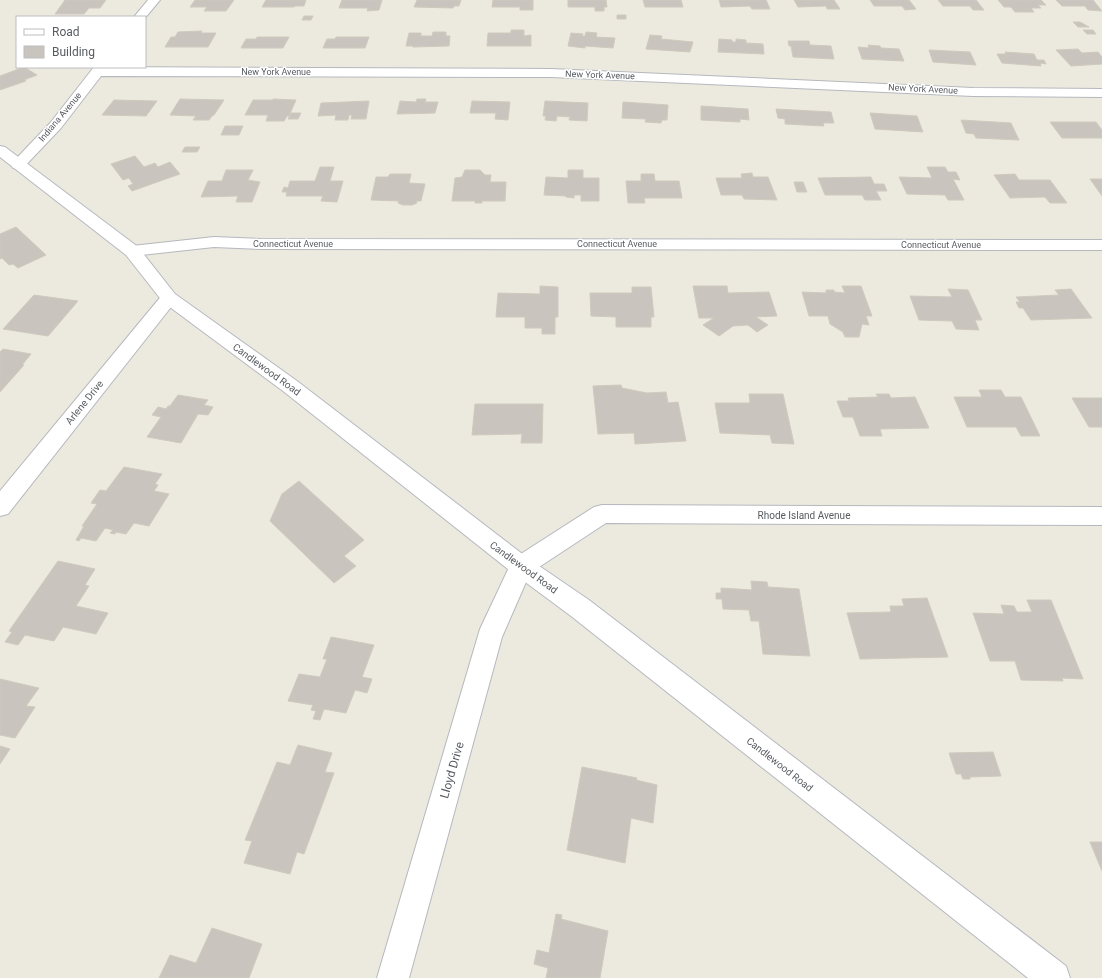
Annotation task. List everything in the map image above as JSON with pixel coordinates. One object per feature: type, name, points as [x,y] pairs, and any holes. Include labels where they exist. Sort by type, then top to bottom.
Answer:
[{"type":"street","points":[[141,16],[154,0]]},
{"type":"street","name":"New York Avenue","points":[[99,69],[551,73],[974,92],[1102,93]]},
{"type":"street","name":"Indiana Avenue","points":[[18,165],[56,125],[99,69]]},
{"type":"street","name":"Candlewood Road","points":[[0,150],[132,251],[169,298],[290,386],[521,566],[580,608],[1054,978]]},
{"type":"street","name":"Connecticut Avenue","points":[[132,251],[214,242],[292,244],[1102,245]]},
{"type":"street","name":"Arlene Drive","points":[[0,507],[169,298]]},
{"type":"street","name":"Rhode Island Avenue","points":[[521,566],[602,514],[1102,516]]},
{"type":"street","name":"Lloyd Drive","points":[[393,978],[489,637],[521,566]]},
{"type":"building","points":[[65,0],[106,0],[100,8],[89,8],[84,14],[55,14]]},
{"type":"building","points":[[195,0],[234,0],[226,11],[204,11],[207,7],[190,7]]},
{"type":"building","points":[[266,0],[306,0],[304,6],[262,7]]},
{"type":"building","points":[[342,0],[382,0],[379,10],[367,11],[368,8],[339,8]]},
{"type":"building","points":[[417,0],[461,0],[459,6],[454,6],[453,8],[414,7]]},
{"type":"building","points":[[493,0],[533,0],[533,10],[520,10],[520,7],[492,7]]},
{"type":"building","points":[[568,0],[606,0],[607,7],[604,7],[604,11],[595,11],[595,7],[568,7]]},
{"type":"building","points":[[643,0],[681,0],[683,7],[645,7]]},
{"type":"building","points":[[719,0],[766,0],[770,9],[752,9],[750,6],[721,7]]},
{"type":"building","points":[[794,0],[834,0],[840,9],[827,9],[826,6],[798,7]]},
{"type":"building","points":[[870,0],[909,0],[916,9],[905,10],[902,6],[874,6]]},
{"type":"building","points":[[938,0],[976,0],[984,10],[973,10],[970,6],[943,6]]},
{"type":"building","points":[[998,0],[1041,0],[1046,5],[1038,5],[1041,8],[1031,8],[1034,12],[1015,12],[1011,7],[1004,7]]},
{"type":"building","points":[[1056,0],[1093,0],[1102,11],[1088,10],[1085,6],[1062,6]]},
{"type":"building","points":[[617,15],[626,15],[626,19],[617,19]]},
{"type":"building","points":[[304,16],[313,16],[311,20],[302,20]]},
{"type":"building","points":[[1073,22],[1080,22],[1089,27],[1078,27]]},
{"type":"building","points":[[511,30],[524,30],[524,36],[531,35],[531,46],[487,46],[488,33],[511,33]]},
{"type":"building","points":[[1083,30],[1093,30],[1096,34],[1087,34]]},
{"type":"building","points":[[202,31],[201,33],[216,33],[208,47],[165,47],[171,37],[175,37],[178,32]]},
{"type":"building","points":[[433,32],[446,32],[446,36],[450,36],[449,46],[406,46],[409,33],[421,33],[421,36],[432,36]]},
{"type":"building","points":[[586,32],[597,33],[596,37],[615,38],[613,48],[585,46],[585,48],[568,46],[571,33],[583,34],[582,36],[585,36]]},
{"type":"building","points":[[650,35],[662,36],[661,39],[693,42],[690,52],[646,49]]},
{"type":"building","points":[[257,37],[289,37],[283,48],[241,48],[246,39],[256,39]]},
{"type":"building","points":[[336,37],[369,37],[365,48],[323,48],[327,39],[335,39]]},
{"type":"building","points":[[719,39],[732,40],[732,42],[736,42],[736,39],[746,40],[746,43],[763,44],[764,54],[718,52]]},
{"type":"building","points":[[788,41],[809,41],[810,45],[831,46],[834,59],[793,57],[791,46],[789,46]]},
{"type":"building","points":[[868,45],[880,46],[881,48],[899,49],[904,61],[862,59],[858,47],[869,48]]},
{"type":"building","points":[[1078,49],[1082,53],[1098,52],[1102,57],[1102,64],[1071,66],[1056,50]]},
{"type":"building","points":[[929,50],[970,52],[976,65],[933,62]]},
{"type":"building","points":[[1005,52],[1034,54],[1037,60],[1044,60],[1046,64],[1040,63],[1041,66],[1002,63],[997,54],[1006,54]]},
{"type":"building","points":[[21,68],[26,68],[37,75],[24,80],[26,81],[0,90],[0,76]]},
{"type":"building","points":[[180,99],[224,100],[209,120],[193,120],[196,116],[170,115]]},
{"type":"building","points":[[417,99],[426,99],[425,102],[438,102],[435,113],[397,114],[400,101],[416,102]]},
{"type":"building","points":[[114,100],[157,101],[146,116],[102,115]]},
{"type":"building","points":[[253,100],[296,100],[289,116],[287,116],[284,121],[266,121],[268,115],[245,115]]},
{"type":"building","points":[[369,101],[366,119],[351,119],[352,115],[349,115],[348,120],[335,120],[336,115],[318,116],[321,103]]},
{"type":"building","points":[[472,101],[510,102],[508,120],[495,119],[496,113],[470,113]]},
{"type":"building","points":[[545,101],[588,103],[587,121],[569,120],[570,117],[557,116],[556,121],[545,120],[546,116],[543,116]]},
{"type":"building","points":[[623,102],[668,105],[667,120],[662,120],[661,123],[645,122],[646,119],[622,118]]},
{"type":"building","points":[[701,106],[748,109],[749,120],[740,119],[740,122],[701,120]]},
{"type":"building","points":[[776,109],[831,112],[834,123],[823,123],[824,126],[785,124],[785,119],[778,118]]},
{"type":"building","points":[[291,113],[301,113],[298,119],[288,119]]},
{"type":"building","points":[[870,113],[917,116],[923,132],[875,129]]},
{"type":"building","points":[[961,120],[1011,123],[1019,140],[976,138],[974,134],[966,133]]},
{"type":"building","points":[[1050,122],[1096,122],[1102,130],[1102,138],[1062,138]]},
{"type":"building","points":[[225,126],[243,126],[239,135],[221,135]]},
{"type":"building","points":[[185,147],[200,147],[197,152],[182,152]]},
{"type":"building","points":[[135,156],[144,167],[155,163],[158,167],[170,162],[180,174],[132,191],[128,186],[133,184],[129,178],[123,180],[111,164]]},
{"type":"building","points":[[320,167],[334,167],[330,181],[343,181],[337,202],[321,201],[323,196],[286,196],[287,192],[282,192],[284,187],[288,188],[290,181],[315,181]]},
{"type":"building","points":[[927,167],[945,167],[948,172],[956,172],[960,180],[953,179],[964,200],[948,200],[945,195],[907,194],[899,177],[932,178]]},
{"type":"building","points":[[226,170],[253,170],[248,180],[260,182],[252,202],[236,202],[238,196],[201,197],[208,181],[222,181]]},
{"type":"building","points":[[465,170],[480,170],[485,175],[491,175],[490,182],[506,182],[505,201],[482,201],[482,203],[475,203],[475,201],[452,201],[455,178],[462,177]]},
{"type":"building","points":[[568,170],[583,170],[583,178],[599,178],[599,201],[581,201],[581,195],[574,195],[574,198],[544,195],[546,177],[568,178]]},
{"type":"building","points":[[752,173],[753,177],[768,177],[777,200],[744,199],[742,195],[721,195],[716,178],[742,178],[741,174]]},
{"type":"building","points":[[390,174],[411,174],[409,183],[425,184],[421,201],[416,201],[417,203],[412,205],[403,205],[398,203],[399,201],[371,200],[376,177],[388,177]]},
{"type":"building","points":[[641,174],[654,174],[655,181],[679,181],[682,198],[644,198],[645,203],[628,203],[626,181],[641,181]]},
{"type":"building","points":[[1015,174],[1019,180],[1050,180],[1067,203],[1050,203],[1045,197],[1010,198],[994,175]]},
{"type":"building","points":[[871,177],[874,184],[884,184],[887,191],[876,191],[881,200],[865,200],[862,195],[825,195],[818,178]]},
{"type":"building","points":[[1090,179],[1102,179],[1102,196]]},
{"type":"building","points":[[794,182],[803,182],[807,192],[797,192]]},
{"type":"building","points":[[16,227],[46,255],[18,268],[13,264],[9,265],[2,258],[0,259],[0,234]]},
{"type":"building","points":[[540,286],[558,287],[558,317],[555,317],[555,334],[542,334],[542,328],[525,328],[525,317],[496,317],[498,293],[540,294]]},
{"type":"building","points":[[693,286],[727,286],[728,293],[769,292],[777,316],[756,317],[768,325],[757,332],[748,325],[733,326],[719,336],[703,325],[714,318],[699,318]]},
{"type":"building","points":[[842,286],[861,286],[872,316],[866,316],[869,325],[862,324],[859,337],[845,337],[843,332],[830,324],[828,316],[809,316],[802,292],[826,293],[826,290],[834,290],[834,292],[845,293]]},
{"type":"building","points":[[632,287],[651,287],[654,317],[651,317],[651,327],[616,327],[616,317],[591,316],[590,293],[632,293]]},
{"type":"building","points":[[948,289],[968,290],[982,320],[975,320],[979,330],[956,329],[952,321],[919,320],[910,296],[952,297]]},
{"type":"building","points":[[1071,289],[1092,318],[1031,320],[1023,308],[1019,308],[1016,302],[1020,302],[1016,297],[1059,295],[1055,290]]},
{"type":"building","points":[[34,295],[78,301],[48,336],[3,329]]},
{"type":"building","points":[[3,349],[31,354],[22,365],[24,365],[0,392],[0,352]]},
{"type":"building","points":[[621,385],[622,388],[647,393],[666,392],[668,403],[678,402],[686,441],[635,444],[634,433],[598,434],[593,386]]},
{"type":"building","points":[[979,390],[1001,390],[1005,397],[1021,397],[1040,436],[1021,436],[1016,427],[967,427],[954,397],[982,397]]},
{"type":"building","points":[[749,394],[783,394],[794,444],[772,443],[770,435],[720,433],[715,403],[750,403]]},
{"type":"building","points":[[876,394],[889,394],[891,398],[915,397],[929,428],[880,429],[882,436],[860,436],[853,417],[843,417],[837,401],[849,401],[848,398],[878,397]]},
{"type":"building","points":[[178,395],[208,400],[204,405],[213,407],[208,415],[198,414],[181,443],[147,437],[161,417],[152,415],[158,407],[166,409],[170,406]]},
{"type":"building","points":[[1072,398],[1102,398],[1102,427],[1089,427]]},
{"type":"building","points":[[475,404],[543,404],[542,443],[521,443],[522,434],[472,435]]},
{"type":"building","points":[[124,467],[162,474],[155,484],[158,485],[154,491],[169,494],[149,526],[134,523],[126,534],[116,532],[115,534],[110,533],[113,530],[105,528],[96,541],[81,538],[79,541],[76,540],[84,526],[82,526],[97,504],[91,503],[100,490],[106,491]]},
{"type":"building","points":[[299,481],[364,540],[344,556],[356,566],[334,583],[270,521],[282,494]]},
{"type":"building","points":[[58,561],[95,569],[85,585],[89,586],[76,606],[108,613],[96,634],[63,627],[54,641],[25,635],[18,645],[5,642],[12,632],[9,631]]},
{"type":"building","points":[[751,581],[767,582],[768,587],[799,589],[810,656],[763,654],[759,621],[751,621],[749,610],[723,609],[722,599],[716,599],[716,593],[721,593],[721,588],[752,590]]},
{"type":"building","points":[[927,598],[948,657],[860,659],[847,613],[891,612],[890,606],[904,606],[902,599]]},
{"type":"building","points":[[1027,600],[1051,600],[1083,679],[1062,678],[1063,681],[1021,680],[1015,661],[990,661],[973,613],[1004,614],[1001,605],[1014,606],[1017,612],[1032,612]]},
{"type":"building","points":[[331,637],[374,645],[362,677],[372,679],[367,693],[355,690],[346,713],[324,709],[320,720],[313,719],[316,711],[311,710],[313,705],[288,701],[299,674],[320,677],[327,659],[323,659]]},
{"type":"building","points":[[0,679],[39,688],[26,706],[35,707],[15,738],[0,735]]},
{"type":"building","points":[[298,745],[332,753],[325,772],[334,773],[304,854],[297,852],[290,874],[244,863],[252,841],[245,840],[277,762],[290,765]]},
{"type":"building","points":[[0,746],[10,749],[0,764]]},
{"type":"building","points":[[993,752],[1001,776],[970,777],[970,779],[963,779],[961,774],[956,774],[949,753]]},
{"type":"building","points":[[582,767],[637,778],[636,780],[657,785],[653,823],[631,818],[625,863],[567,850]]},
{"type":"building","points":[[1090,842],[1102,842],[1102,871]]},
{"type":"building","points":[[556,914],[562,915],[561,919],[608,931],[600,978],[546,978],[548,968],[534,964],[537,950],[549,953]]},
{"type":"building","points":[[212,928],[262,944],[249,978],[159,978],[170,955],[196,963]]}]
